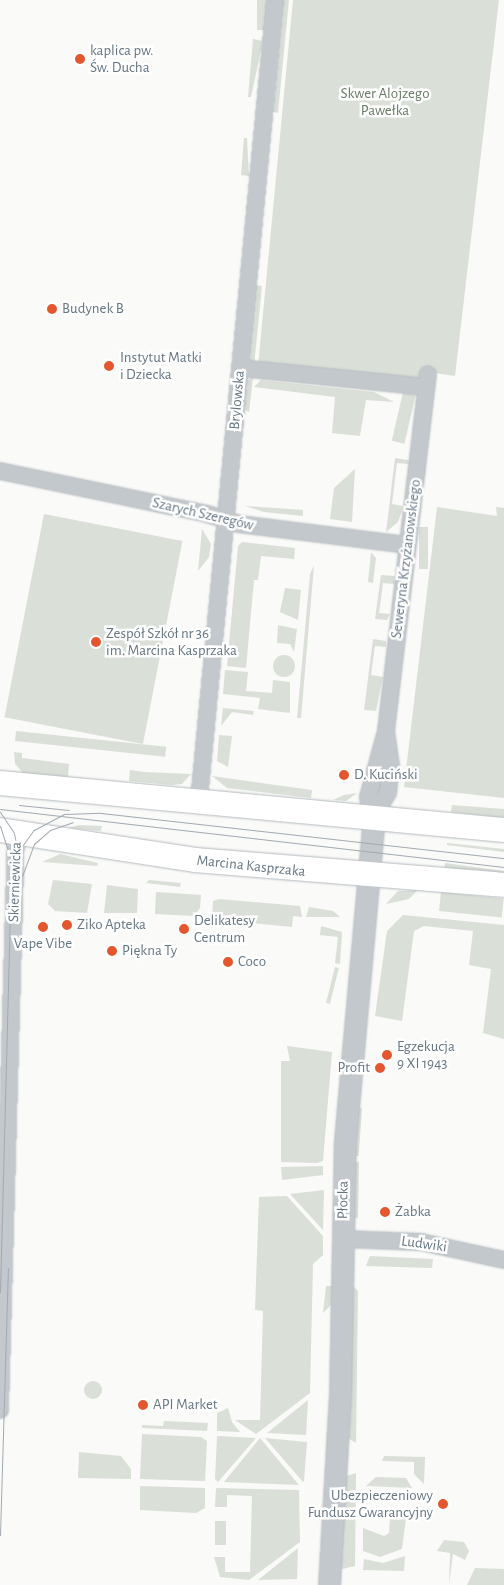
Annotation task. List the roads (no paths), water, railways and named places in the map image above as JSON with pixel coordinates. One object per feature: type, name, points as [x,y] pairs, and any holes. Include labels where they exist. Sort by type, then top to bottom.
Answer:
[{"type":"main road","points":[[0,783],[374,816],[504,830]]},
{"type":"main road","name":"Marcina Kasprzaka","points":[[8,832],[158,856],[504,885]]},
{"type":"street","name":"Brylowska","points":[[199,800],[275,0]]},
{"type":"street","name":"Seweryna Krzyżanowskiego","points":[[240,368],[427,381],[386,731],[368,797],[374,816]]},
{"type":"street","name":"Szarych Szeregów","points":[[0,471],[226,521],[407,545]]},
{"type":"street","name":"Płocka","points":[[329,1585],[340,1397],[346,1124],[371,875],[374,816]]},
{"type":"street","name":"Skierniewicka","points":[[0,1410],[8,832]]},
{"type":"street","name":"Ludwiki","points":[[343,1239],[421,1242],[504,1260]]},
{"type":"tram line","points":[[19,805],[69,810]]},
{"type":"tram line","points":[[0,809],[504,867]]},
{"type":"tram line","points":[[0,812],[14,833],[18,853]]},
{"type":"tram line","points":[[0,1292],[11,884],[17,853],[34,830],[64,814],[101,813],[504,858]]},
{"type":"tram line","points":[[18,887],[34,844],[50,830],[73,822]]},
{"type":"tram line","points":[[0,826],[12,863]]},
{"type":"tram line","points":[[0,1535],[8,1268]]},
{"type":"place","name":"kaplica pw. Św. Ducha","points":[[80,59]]},
{"type":"place","name":"Budynek B","points":[[52,309]]},
{"type":"place","name":"Instytut Matki i Dziecka","points":[[109,366]]},
{"type":"place","name":"Zespół Szkół nr 36 im. Marcina Kasprzaka","points":[[96,642]]},
{"type":"place","name":"D. Kuciński","points":[[344,775]]},
{"type":"place","name":"Ziko Apteka","points":[[67,925]]},
{"type":"place","name":"Vape Vibe","points":[[43,927]]},
{"type":"place","name":"Delikatesy Centrum","points":[[184,929]]},
{"type":"place","name":"Piękna Ty","points":[[112,951]]},
{"type":"place","name":"Coco","points":[[228,962]]},
{"type":"place","name":"Egzekucja 9 XI 1943","points":[[387,1055]]},
{"type":"place","name":"Profit","points":[[380,1068]]},
{"type":"place","name":"Żabka","points":[[385,1212]]},
{"type":"place","name":"API Market","points":[[143,1405]]},
{"type":"place","name":"Ubezpieczeniowy Fundusz Gwarancyjny","points":[[443,1504]]},
{"type":"park label","name":"Skwer Alojzego Pawełka","points":[[385,102]]}]
